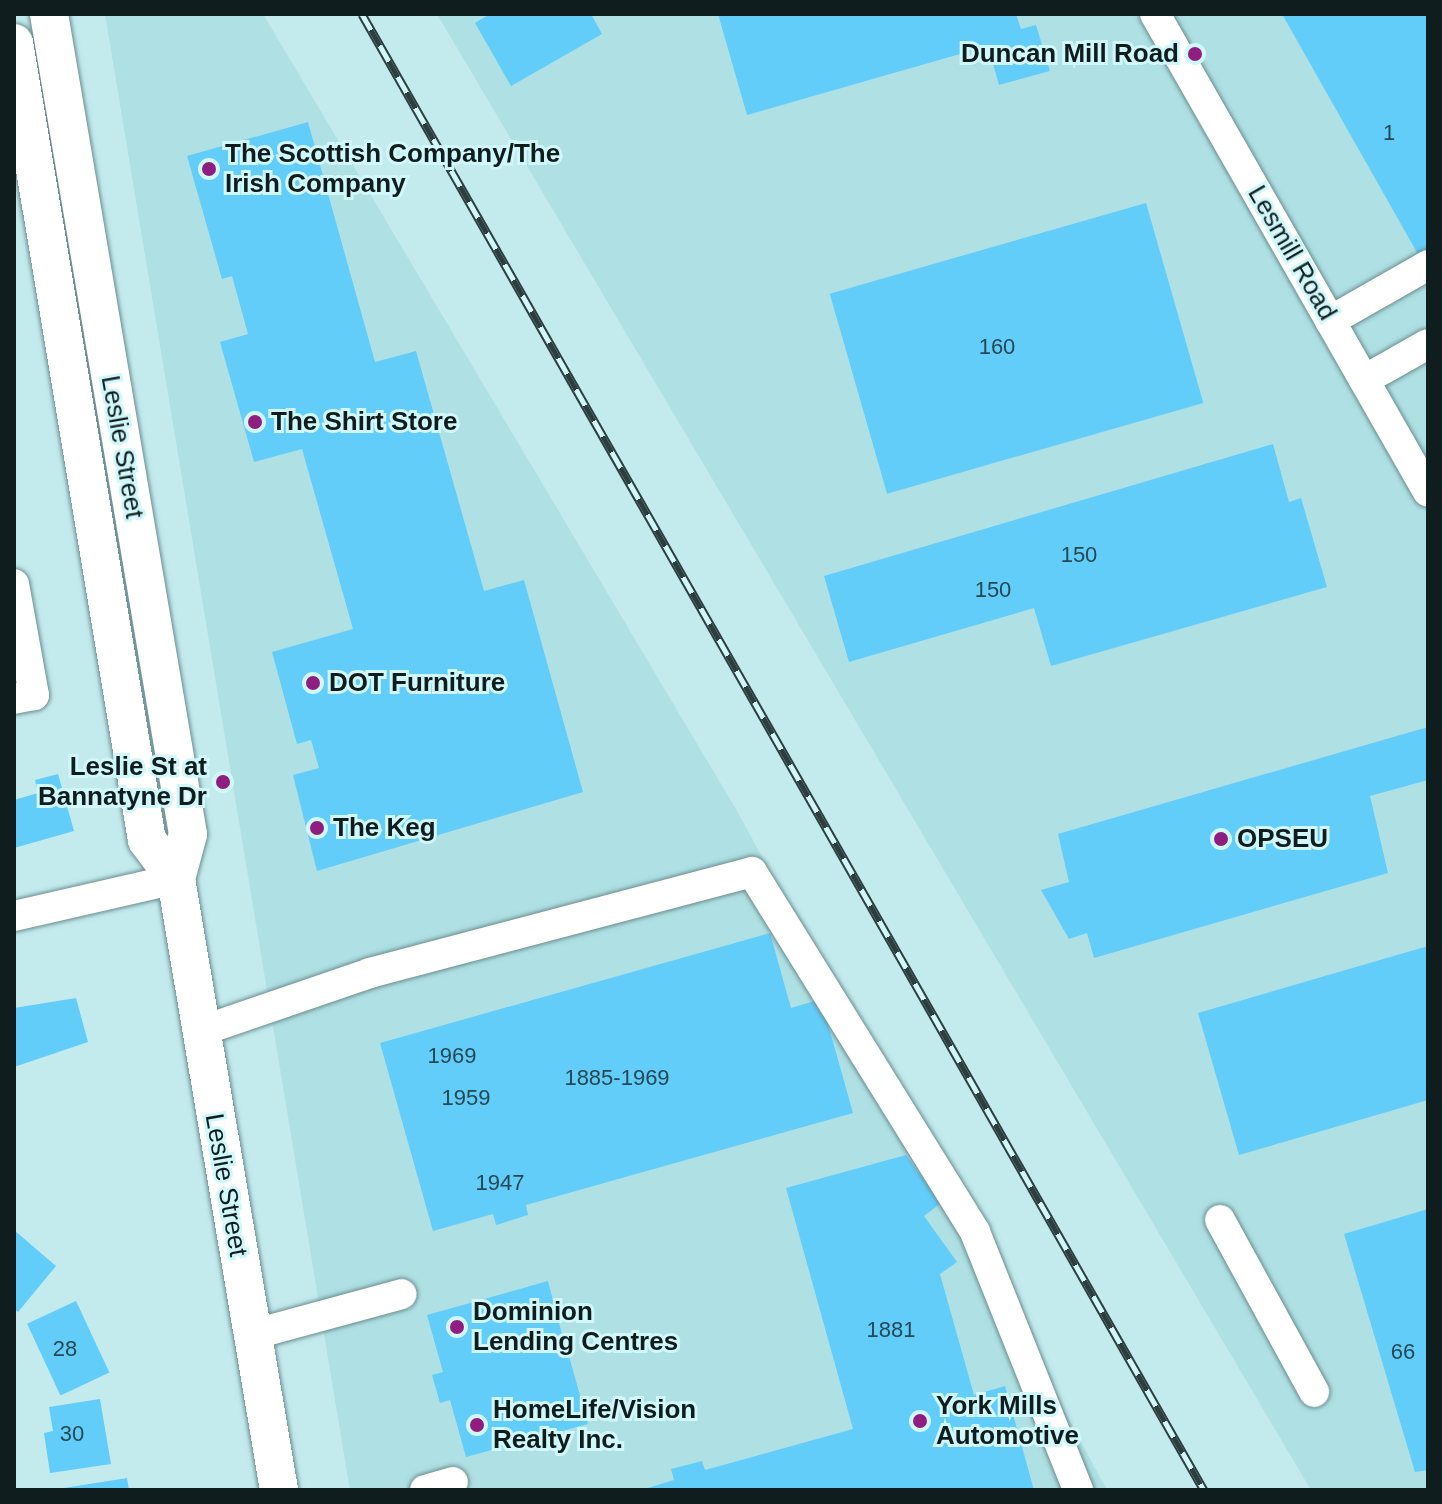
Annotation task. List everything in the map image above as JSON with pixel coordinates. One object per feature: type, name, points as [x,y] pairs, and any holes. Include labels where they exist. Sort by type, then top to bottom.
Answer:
[{"type":"main road","name":"Leslie Street","points":[[49,14],[188,834],[176,879],[279,1490]]},
{"type":"main road","name":"Leslie Street","points":[[14,43],[147,840],[176,879]]},
{"type":"main road","points":[[108,599],[147,588]]},
{"type":"street","name":"Lesmill Road","points":[[1155,14],[1428,492]]},
{"type":"street","points":[[1330,321],[1428,265]]},
{"type":"street","points":[[1364,380],[1428,344]]},
{"type":"street","points":[[14,584],[34,695],[14,699]]},
{"type":"street","points":[[201,1031],[370,973],[752,872],[975,1232],[1078,1490]]},
{"type":"street","points":[[14,916],[176,879]]},
{"type":"street","points":[[1220,1220],[1314,1392]]},
{"type":"street","points":[[251,1335],[402,1294]]},
{"type":"shaded area","points":[[105,14],[263,14],[737,811],[1107,1490],[350,1490]]},
{"type":"shaded area","points":[[437,14],[1428,14],[1428,1490],[1311,1490]]},
{"type":"building","points":[[490,14],[591,14],[602,34],[511,86],[475,23]]},
{"type":"building","points":[[718,14],[1016,14],[1021,29],[1036,25],[1050,71],[999,85],[988,46],[747,115]]},
{"type":"building","points":[[1282,14],[1428,14],[1428,251],[1419,256]]},
{"type":"building","points":[[308,122],[375,362],[416,351],[484,591],[524,580],[583,792],[317,871],[293,775],[319,768],[311,740],[297,744],[272,652],[353,629],[302,449],[254,462],[220,342],[248,334],[232,276],[222,279],[187,156]]},
{"type":"building","points":[[1146,203],[1203,403],[887,494],[830,294]]},
{"type":"building","points":[[1273,444],[1289,502],[1301,498],[1327,587],[1051,666],[1034,608],[849,662],[824,576]]},
{"type":"building","name":"OPSEU","points":[[1428,727],[1428,780],[1370,796],[1388,873],[1094,958],[1087,933],[1069,939],[1041,890],[1069,882],[1058,834]]},
{"type":"building","points":[[58,774],[74,831],[14,848],[14,800],[38,793],[35,780]]},
{"type":"building","points":[[770,933],[791,1008],[821,999],[853,1113],[526,1205],[528,1215],[496,1225],[493,1214],[433,1231],[380,1043]]},
{"type":"building","points":[[1428,946],[1428,1100],[1239,1155],[1198,1013]]},
{"type":"building","points":[[76,998],[88,1042],[14,1067],[14,1008]]},
{"type":"building","points":[[906,1155],[941,1203],[924,1216],[957,1262],[940,1274],[974,1395],[1005,1386],[1034,1490],[641,1490],[674,1480],[671,1469],[702,1461],[705,1470],[853,1429],[786,1188]]},
{"type":"building","points":[[1428,1209],[1428,1470],[1415,1472],[1344,1234]]},
{"type":"building","points":[[14,1230],[56,1266],[18,1312],[14,1309]]},
{"type":"building","points":[[548,1281],[563,1338],[556,1345],[565,1342],[588,1424],[466,1457],[450,1400],[440,1403],[432,1375],[443,1372],[427,1315]]},
{"type":"building","points":[[76,1301],[109,1373],[60,1395],[27,1324]]},
{"type":"building","points":[[100,1399],[111,1464],[50,1473],[44,1433],[53,1431],[49,1407]]},
{"type":"building","points":[[127,1478],[129,1490],[64,1490],[64,1488]]},
{"type":"railway","points":[[362,14],[1204,1490]]},
{"type":"place","name":"Duncan Mill Road","points":[[1195,54]]},
{"type":"place","name":"The Scottish Company/The Irish Company","points":[[209,169]]},
{"type":"place","name":"The Shirt Store","points":[[255,422]]},
{"type":"place","name":"DOT Furniture","points":[[313,683]]},
{"type":"place","name":"Leslie St at Bannatyne Dr","points":[[223,782]]},
{"type":"place","name":"The Keg","points":[[317,828]]},
{"type":"place","name":"OPSEU","points":[[1221,839]]},
{"type":"place","name":"Dominion Lending Centres","points":[[457,1327]]},
{"type":"place","name":"York Mills Automotive","points":[[920,1421]]},
{"type":"place","name":"HomeLife/Vision Realty Inc.","points":[[477,1425]]}]
